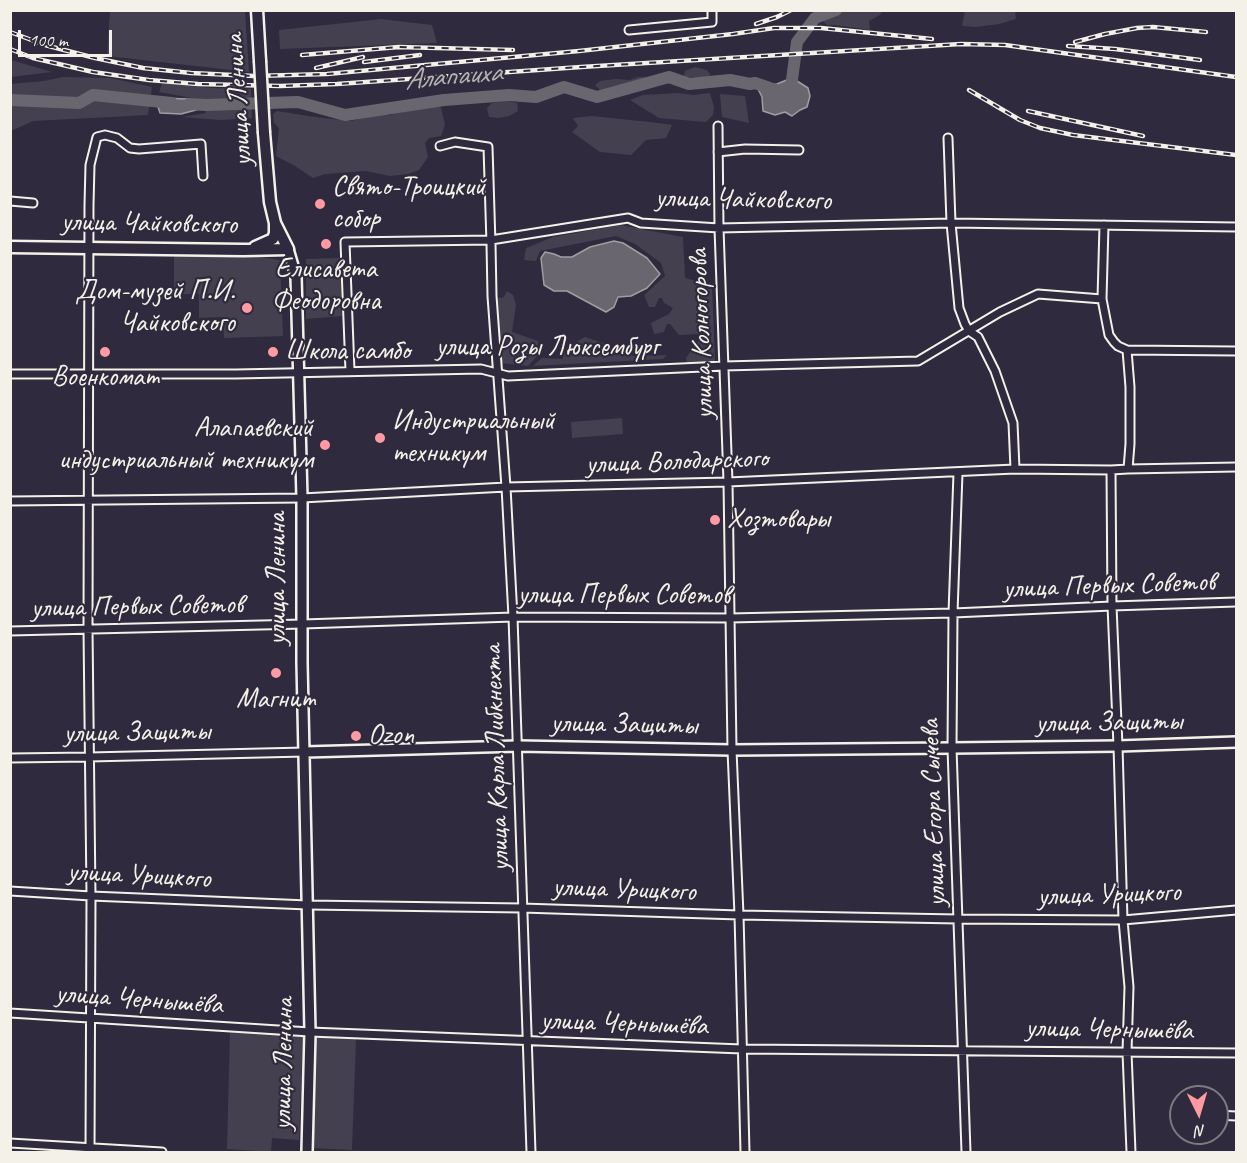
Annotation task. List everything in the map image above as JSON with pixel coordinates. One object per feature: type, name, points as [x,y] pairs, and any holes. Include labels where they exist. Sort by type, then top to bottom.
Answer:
[{"type":"main road","name":"улица Ленина","points":[[257,10],[270,202],[275,223],[288,249]]},
{"type":"main road","points":[[243,250],[261,245],[273,238],[275,223]]},
{"type":"main road","name":"улица Чайковского","points":[[10,247],[288,249]]},
{"type":"street","points":[[629,30],[712,22],[712,10]]},
{"type":"street","name":"улица Колногорова","points":[[718,126],[719,228],[728,482],[732,750],[745,1152]]},
{"type":"street","points":[[90,1150],[88,373],[90,165],[97,137],[105,135],[117,138],[130,148],[139,149],[201,144],[203,176]]},
{"type":"street","points":[[948,138],[951,223],[959,308],[965,324],[969,331],[978,338],[995,372],[1013,423],[1015,469]]},
{"type":"street","name":"улица Карла Либкнехта","points":[[441,146],[454,142],[488,147],[492,296],[513,617],[531,1152]]},
{"type":"street","points":[[718,152],[745,149],[799,150]]},
{"type":"street","points":[[10,201],[33,203]]},
{"type":"street","name":"улица Чайковского","points":[[350,371],[345,242],[491,240],[628,218],[641,223],[719,228],[951,223],[1236,227]]},
{"type":"street","points":[[1104,225],[1102,299],[1109,335],[1118,346],[1127,350],[1236,351]]},
{"type":"street","name":"улица Ленина","points":[[288,249],[296,276],[302,498],[302,663],[310,1032],[307,1152]]},
{"type":"street","name":"улица Розы Люксембург","points":[[10,374],[166,375],[482,369],[508,376],[724,366],[918,361],[1000,312],[1038,294],[1102,299]]},
{"type":"street","points":[[1127,350],[1130,387],[1128,469]]},
{"type":"street","name":"улица Володарского","points":[[10,501],[302,498],[506,487],[728,482],[1015,469],[1111,471],[1236,467]]},
{"type":"street","points":[[1111,471],[1112,606],[1123,920],[1129,987],[1127,1052],[1131,1152]]},
{"type":"street","name":"улица Егора Сычева","points":[[958,473],[953,614],[952,748],[966,1152]]},
{"type":"street","name":"улица Первых Советов","points":[[10,631],[513,617],[730,618],[953,614],[1236,602]]},
{"type":"street","name":"улица Защиты","points":[[10,758],[518,746],[732,750],[1118,746],[1236,742]]},
{"type":"street","name":"улица Урицкого","points":[[10,891],[308,905],[958,919],[1123,920],[1236,910]]},
{"type":"street","name":"улица Чернышёва","points":[[10,1013],[310,1032],[742,1049],[1236,1053]]},
{"type":"street","points":[[10,1143],[90,1150],[162,1152]]},
{"type":"shaded area","points":[[110,11],[245,11],[249,72],[107,56]]},
{"type":"shaded area","points":[[844,11],[882,11],[880,15],[869,21],[870,30],[827,25],[822,20]]},
{"type":"shaded area","points":[[965,11],[1015,11],[1016,19],[976,27],[962,26]]},
{"type":"shaded area","points":[[381,19],[432,25],[437,43],[280,49],[279,30]]},
{"type":"shaded area","points":[[11,60],[52,72],[11,77]]},
{"type":"shaded area","points":[[695,67],[707,70],[710,74],[709,82],[702,82],[694,77],[683,78],[685,71]]},
{"type":"shaded area","points":[[63,77],[110,78],[152,87],[148,115],[33,121],[11,131],[11,84]]},
{"type":"shaded area","points":[[638,77],[655,77],[654,85],[609,96],[595,85],[600,81],[630,80]]},
{"type":"shaded area","points":[[789,79],[808,88],[810,96],[807,107],[792,116],[785,112],[775,115],[763,111],[762,97],[755,83],[761,86],[777,84]]},
{"type":"shaded area","points":[[162,83],[251,89],[252,118],[220,120],[182,117],[206,113],[202,100],[159,92]]},
{"type":"shaded area","points":[[678,93],[693,95],[710,93],[714,107],[713,115],[706,122],[659,118],[630,100],[643,95]]},
{"type":"shaded area","points":[[720,94],[745,96],[749,123],[722,117]]},
{"type":"shaded area","points":[[160,98],[188,99],[206,105],[181,114],[160,113],[156,101]]},
{"type":"shaded area","points":[[505,101],[517,103],[518,111],[509,116],[489,117],[487,108],[492,103]]},
{"type":"shaded area","points":[[434,104],[441,108],[445,125],[441,136],[429,138],[425,143],[428,157],[419,170],[408,174],[390,176],[366,171],[325,174],[313,178],[276,156],[279,128],[274,123],[273,114],[277,111],[351,121],[375,115],[390,115]]},
{"type":"shaded area","points":[[591,116],[672,125],[666,138],[646,140],[631,155],[600,152],[572,132],[578,126],[573,118]]},
{"type":"shaded area","points":[[620,225],[683,237],[685,278],[712,285],[715,361],[687,364],[686,358],[698,341],[699,334],[679,335],[670,324],[667,324],[664,332],[654,334],[651,323],[669,314],[673,308],[664,303],[662,298],[659,298],[655,307],[649,307],[644,295],[665,276],[661,263],[635,244],[616,236],[540,251],[536,261],[524,260],[526,248],[553,237]]},
{"type":"shaded area","points":[[614,241],[623,243],[647,258],[660,274],[647,288],[631,296],[618,297],[614,307],[606,312],[567,291],[554,291],[544,285],[541,258],[545,252],[561,257],[572,257],[590,247]]},
{"type":"shaded area","points":[[181,252],[196,252],[197,257],[260,257],[280,260],[283,336],[224,338],[223,317],[199,318],[199,294],[174,294],[174,256],[181,256]]},
{"type":"shaded area","points":[[340,258],[342,316],[306,319],[306,259]]},
{"type":"shaded area","points":[[507,291],[513,295],[516,305],[512,332],[538,341],[539,354],[528,366],[501,363],[495,299],[504,297]]},
{"type":"shaded area","points":[[585,337],[624,350],[633,356],[667,355],[663,359],[533,366],[542,358],[563,359],[562,350]]},
{"type":"shaded area","points":[[622,418],[623,434],[572,438],[571,422]]},
{"type":"shaded area","points":[[230,1030],[303,1035],[299,1140],[272,1138],[271,1152],[227,1149]]},
{"type":"shaded area","points":[[316,1037],[356,1039],[352,1150],[312,1148]]},
{"type":"waterway","name":"Алапаиха","points":[[189,104],[298,102],[345,115],[444,100],[509,95],[536,97],[564,87],[597,97],[669,77],[689,84],[730,80],[755,83],[790,95],[797,42],[815,18],[836,10]]},
{"type":"waterway","name":"Алапаиха","points":[[10,100],[79,103],[93,95],[172,103]]},
{"type":"railway","points":[[756,24],[791,10]]},
{"type":"railway","points":[[1075,42],[1137,28],[1153,27],[1206,32]]},
{"type":"railway","points":[[10,32],[45,45],[143,68],[254,76],[327,74],[579,51],[774,28],[821,28],[932,39]]},
{"type":"railway","points":[[10,49],[33,58],[93,72],[149,80],[280,86],[961,44],[1005,45],[1236,77]]},
{"type":"railway","points":[[1068,46],[1115,49],[1200,60]]},
{"type":"railway","points":[[302,55],[399,47],[513,50]]},
{"type":"railway","points":[[364,62],[420,55]]},
{"type":"railway","points":[[316,68],[363,57]]},
{"type":"railway","points":[[969,90],[1020,120],[1040,128],[1073,135],[1236,155]]},
{"type":"railway","points":[[1028,111],[1143,136]]},
{"type":"place","name":"Свято-Троицкий собор","points":[[320,204]]},
{"type":"place","name":"Елисавета Феодоровна","points":[[326,244]]},
{"type":"place","name":"Дом-музей П.И. Чайковского","points":[[247,308]]},
{"type":"place","name":"Военкомат","points":[[105,352]]},
{"type":"place","name":"Школа самбо","points":[[273,352]]},
{"type":"place","name":"Индустриальный техникум","points":[[380,438]]},
{"type":"place","name":"Алапаевский индустриальный техникум","points":[[325,445]]},
{"type":"place","name":"Хозтовары","points":[[715,520]]},
{"type":"place","name":"Магнит","points":[[276,673]]},
{"type":"place","name":"Ozon","points":[[356,736]]}]
